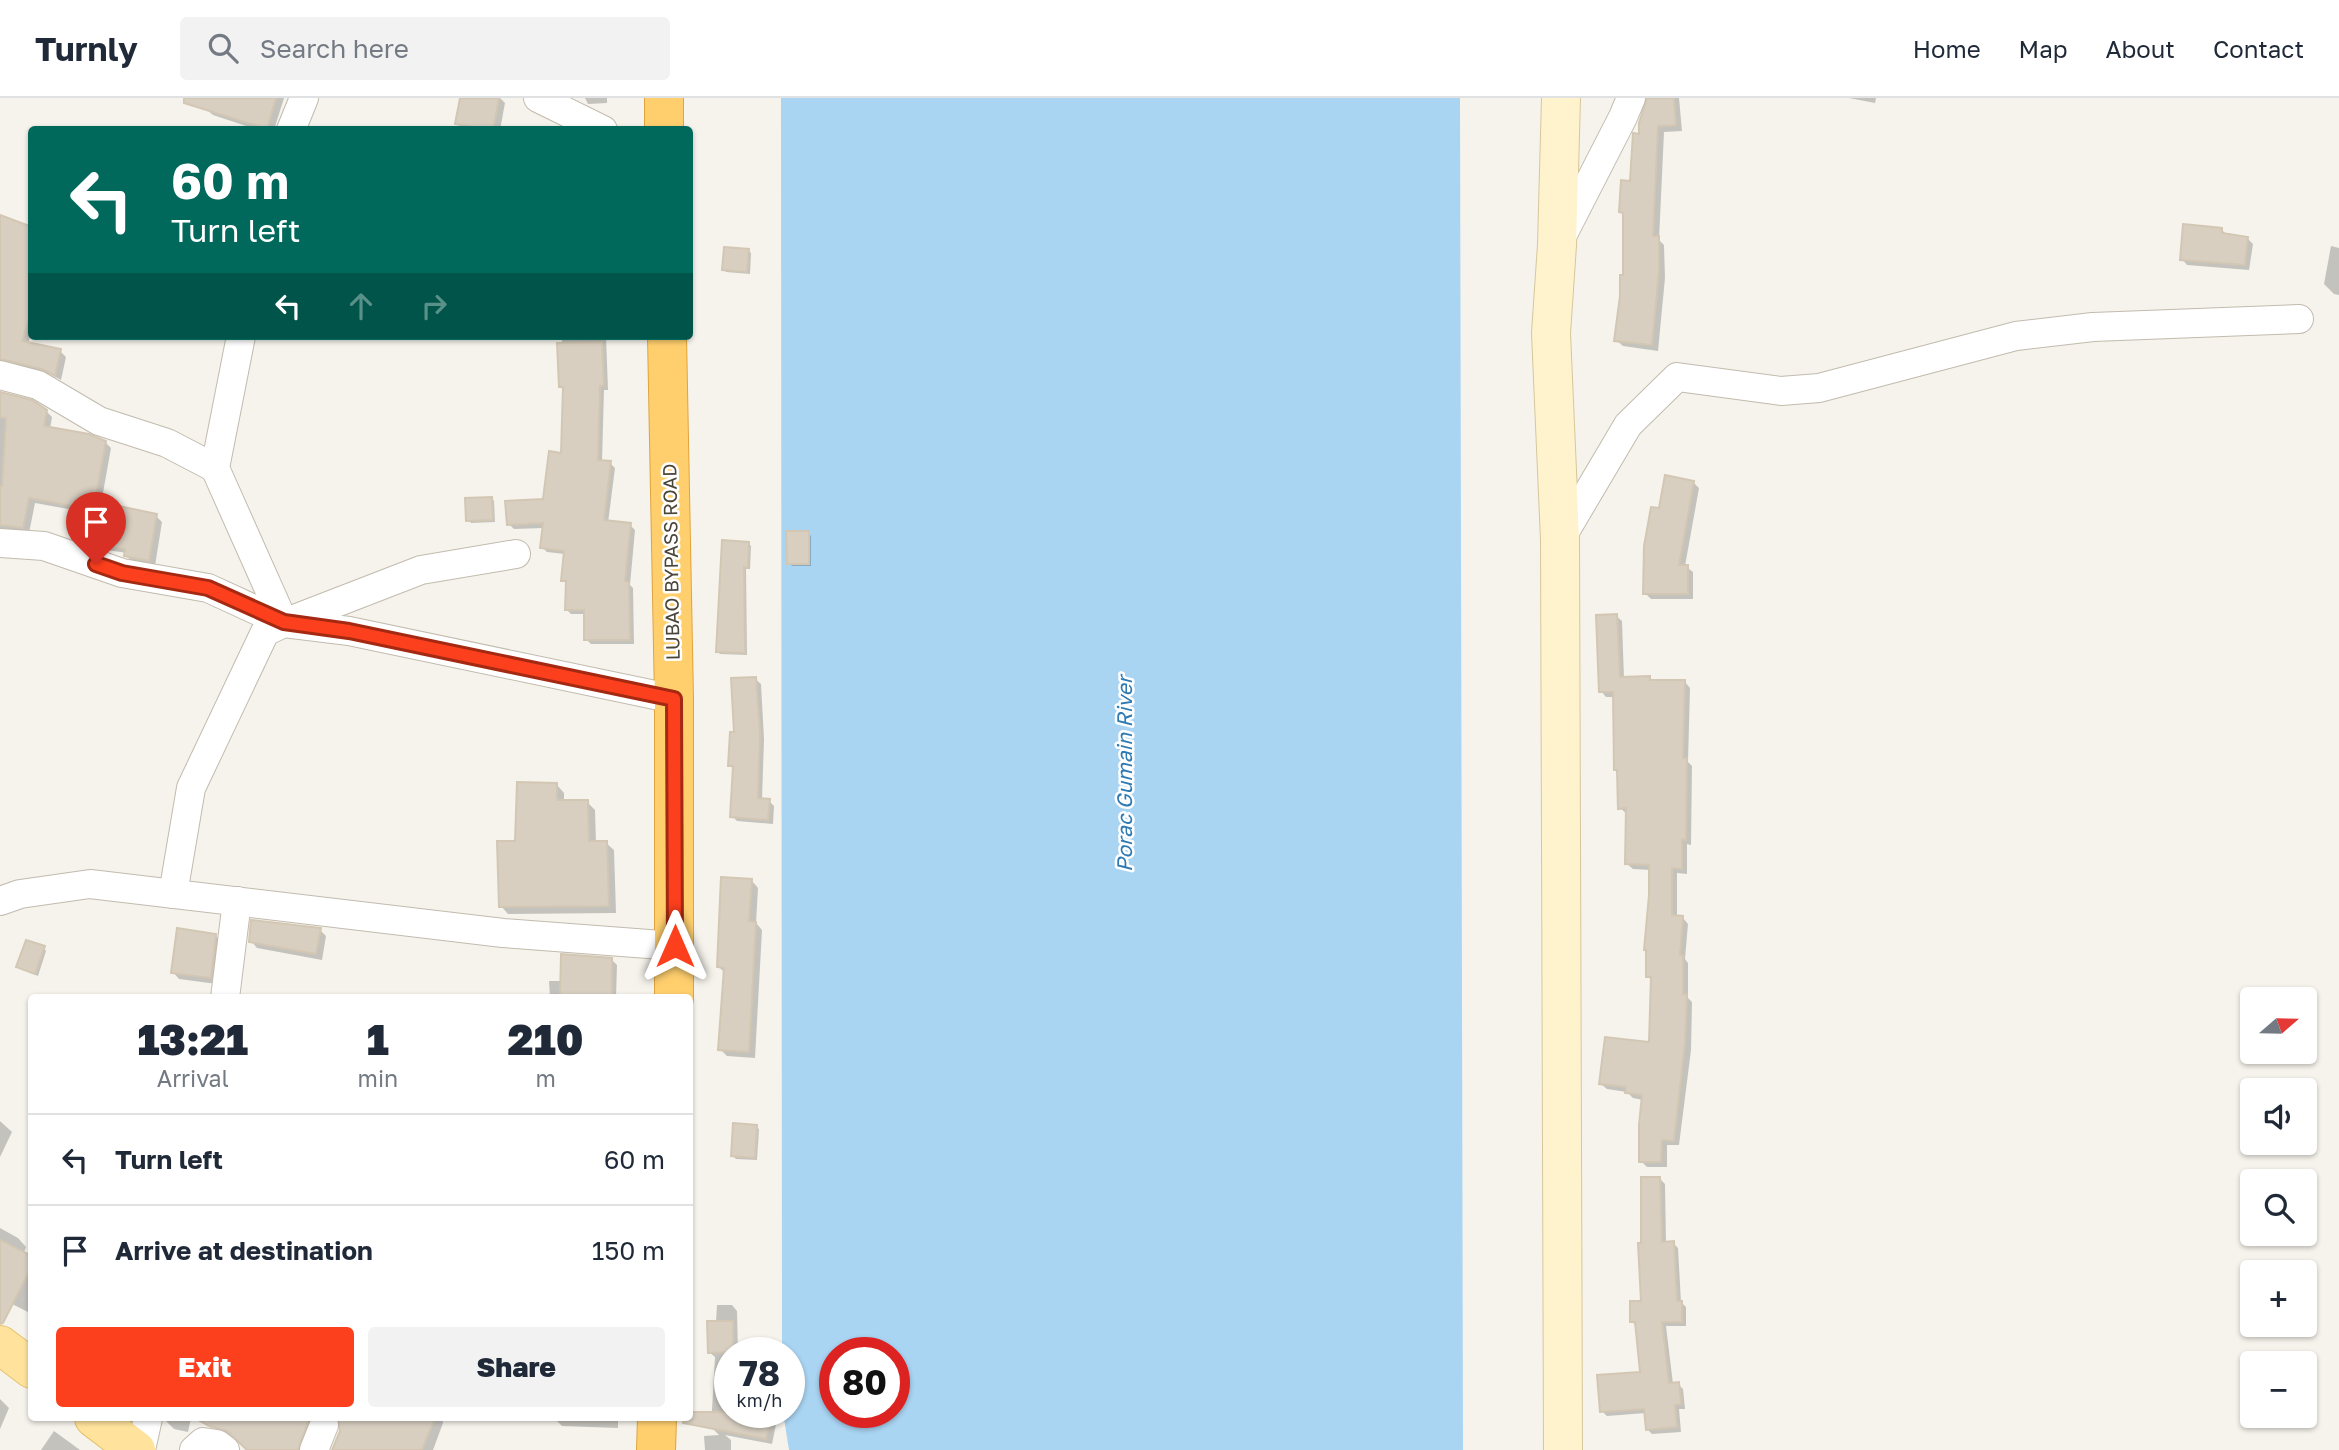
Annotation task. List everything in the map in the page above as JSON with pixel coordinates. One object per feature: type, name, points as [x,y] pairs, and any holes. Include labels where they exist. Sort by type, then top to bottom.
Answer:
[{"type":"highway","points":[[664,98],[664,126]]},
{"type":"highway","name":"LUBAO BYPASS ROAD","points":[[667,340],[674,699],[674,994]]},
{"type":"highway","points":[[656,1450],[657,1421]]},
{"type":"main road","points":[[0,1345],[28,1366]]},
{"type":"main road","points":[[98,1421],[135,1450]]},
{"type":"street","points":[[293,126],[304,98]]},
{"type":"street","points":[[538,98],[595,126]]},
{"type":"street","points":[[1562,98],[1551,333],[1560,540],[1563,1450]]},
{"type":"street","points":[[1557,245],[1631,98]]},
{"type":"street","points":[[1560,540],[1628,425],[1677,377],[1781,391],[1819,388],[2016,336],[2093,327],[2299,319]]},
{"type":"street","points":[[240,340],[215,468],[284,622]]},
{"type":"street","points":[[0,375],[38,385],[100,421],[167,443],[215,468]]},
{"type":"street","points":[[0,543],[44,546],[122,573],[208,588],[284,622],[349,631],[674,699]]},
{"type":"street","points":[[173,894],[191,788],[265,632],[284,622],[421,570],[516,554]]},
{"type":"street","points":[[0,901],[20,894],[90,884],[503,933],[675,946]]},
{"type":"street","points":[[225,994],[237,901]]},
{"type":"street","points":[[141,1450],[147,1421]]},
{"type":"street","points":[[194,1450],[203,1442],[217,1444],[225,1450]]},
{"type":"water","name":"Porac Gumain River","points":[[781,98],[1460,98],[1463,1450],[789,1450],[786,1428],[805,1428],[805,1337],[782,1337]]},
{"type":"building","points":[[184,98],[276,98],[268,126],[257,126],[184,103]]},
{"type":"building","points":[[460,98],[499,98],[494,126],[455,124]]},
{"type":"building","points":[[1647,98],[1674,98],[1676,125],[1658,126],[1653,236],[1659,236],[1659,271],[1652,345],[1614,341],[1620,275],[1623,275],[1623,213],[1619,212],[1621,180],[1630,181],[1633,133],[1639,134],[1639,123]]},
{"type":"building","points":[[0,215],[28,226],[28,321],[22,341],[61,349],[55,376],[42,369],[0,359]]},
{"type":"building","points":[[2183,224],[2222,228],[2222,233],[2248,237],[2245,265],[2180,260]]},
{"type":"building","points":[[724,247],[749,249],[747,272],[722,270]]},
{"type":"building","points":[[602,342],[604,385],[600,386],[598,460],[611,461],[604,520],[631,523],[625,581],[629,582],[630,640],[584,640],[584,610],[565,610],[566,581],[561,581],[564,551],[540,548],[543,523],[507,525],[505,501],[543,499],[549,451],[561,453],[563,387],[559,387],[557,343]]},
{"type":"building","points":[[0,392],[32,400],[47,410],[44,426],[89,434],[106,441],[95,501],[157,514],[149,561],[124,556],[125,549],[93,544],[94,532],[85,530],[89,509],[29,498],[23,528],[0,525],[0,486],[6,418],[0,417]]},
{"type":"building","points":[[1665,475],[1694,481],[1679,565],[1688,565],[1688,594],[1643,594],[1644,546],[1651,507],[1659,508]]},
{"type":"building","points":[[492,497],[493,520],[466,521],[465,498]]},
{"type":"building","points":[[786,531],[809,531],[809,564],[787,564]]},
{"type":"building","points":[[722,540],[749,542],[748,568],[744,567],[745,653],[716,652]]},
{"type":"building","points":[[1617,614],[1620,677],[1650,676],[1650,680],[1685,680],[1683,758],[1687,758],[1686,840],[1682,839],[1682,869],[1672,868],[1672,915],[1683,916],[1680,955],[1683,955],[1683,994],[1687,994],[1685,1043],[1674,1141],[1662,1140],[1661,1162],[1639,1162],[1642,1095],[1625,1093],[1626,1087],[1599,1084],[1605,1037],[1649,1042],[1651,977],[1646,977],[1644,950],[1649,865],[1625,864],[1626,808],[1618,809],[1617,770],[1614,770],[1613,692],[1599,692],[1596,615]]},
{"type":"building","points":[[756,677],[760,733],[758,798],[770,799],[768,820],[730,817],[733,766],[728,766],[730,732],[734,732],[731,678]]},
{"type":"building","points":[[517,782],[557,783],[557,800],[588,800],[589,841],[607,841],[609,906],[499,907],[497,841],[515,841]]},
{"type":"building","points":[[721,877],[752,879],[749,921],[756,922],[749,1052],[718,1050],[724,968],[717,967]]},
{"type":"building","points":[[251,920],[321,928],[316,954],[249,942]]},
{"type":"building","points":[[177,928],[216,934],[211,978],[171,973]]},
{"type":"building","points":[[26,940],[45,946],[35,974],[16,967]]},
{"type":"building","points":[[561,954],[612,958],[612,994],[560,994]]},
{"type":"building","points":[[733,1123],[757,1125],[755,1158],[731,1156]]},
{"type":"building","points":[[1641,1177],[1660,1177],[1662,1242],[1674,1241],[1677,1301],[1682,1301],[1682,1322],[1662,1322],[1669,1383],[1679,1382],[1681,1404],[1675,1405],[1677,1427],[1646,1430],[1644,1409],[1600,1412],[1597,1375],[1640,1372],[1635,1322],[1630,1322],[1630,1301],[1641,1301],[1638,1243],[1641,1243]]},
{"type":"building","points":[[0,1240],[28,1254],[28,1274],[3,1323],[0,1324]]},
{"type":"building","points":[[707,1321],[733,1321],[733,1337],[714,1337],[714,1353],[708,1353]]},
{"type":"building","points":[[693,1412],[714,1412],[714,1428],[768,1428],[766,1439],[683,1423],[683,1421],[693,1421]]},
{"type":"building","points":[[200,1421],[308,1421],[298,1450],[247,1450],[227,1431]]},
{"type":"building","points":[[338,1421],[434,1421],[422,1450],[332,1450],[340,1431]]},
{"type":"route","points":[[96,564],[122,573],[208,588],[284,622],[349,631],[674,699],[675,946]]}]
